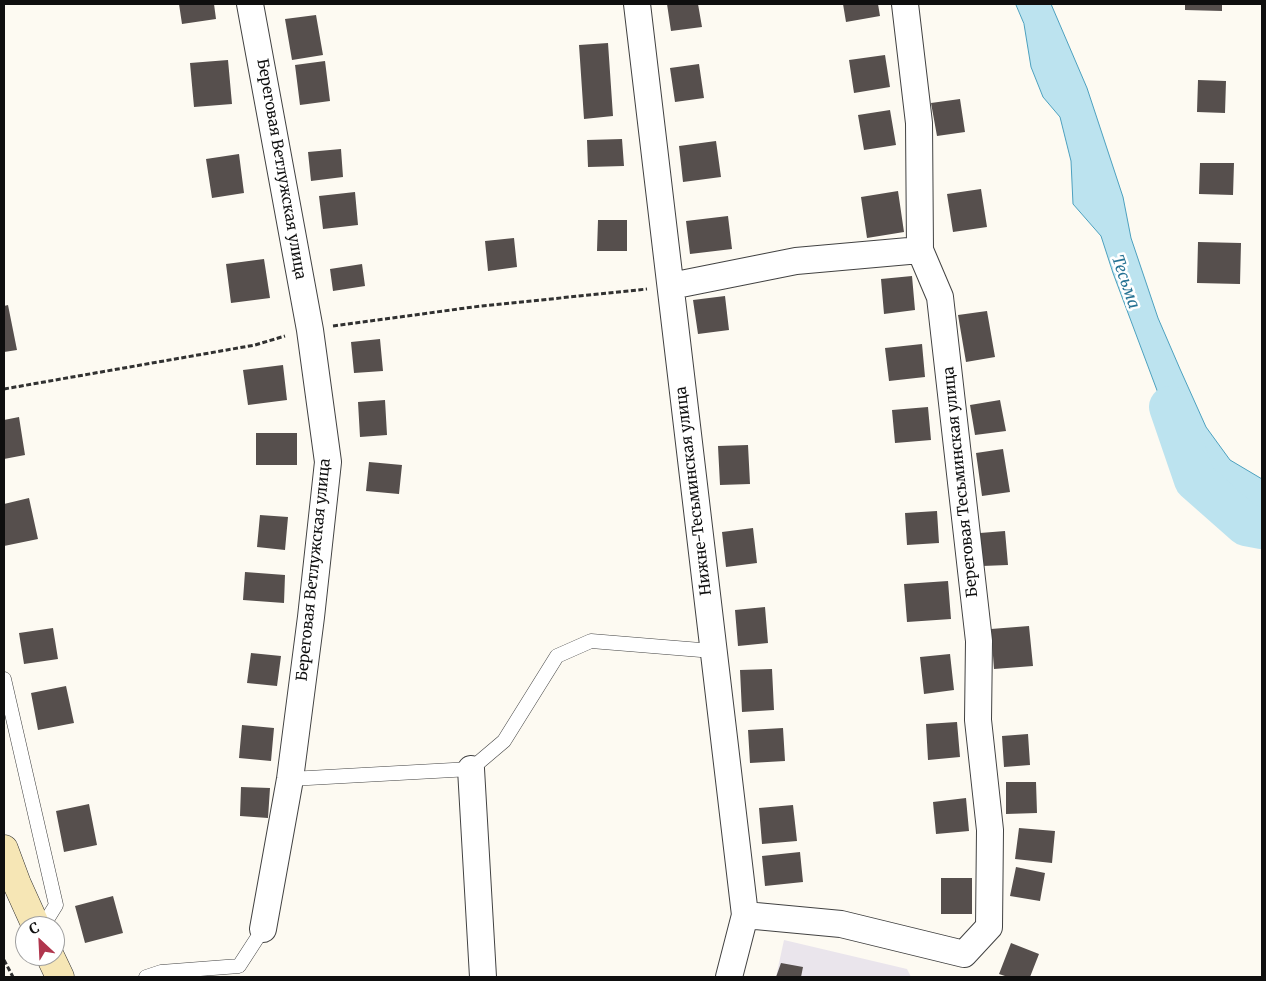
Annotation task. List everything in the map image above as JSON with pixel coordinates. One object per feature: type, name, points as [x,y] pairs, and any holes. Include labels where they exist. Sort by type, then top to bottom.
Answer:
[{"type":"main road","points":[[4,848],[31,916]]},
{"type":"street","name":"Береговая Ветлужская улица","points":[[250,4],[310,330],[328,462],[311,617],[290,779],[263,929]]},
{"type":"street","name":"Нижне-Тесьминская улица","points":[[637,4],[745,915],[729,977]]},
{"type":"street","name":"Береговая Тесьминская улица","points":[[745,915],[841,924],[964,954],[989,927],[990,830],[978,720],[979,641],[940,297],[920,250],[919,122],[905,4]]},
{"type":"street","points":[[671,286],[796,261],[920,250]]},
{"type":"street","points":[[471,769],[482,977]]},
{"type":"lane","points":[[290,779],[471,769],[504,741],[557,656],[591,641],[713,651]]},
{"type":"lane","points":[[4,679],[56,905],[49,916]]},
{"type":"lane","points":[[146,977],[161,972],[239,966],[263,929]]},
{"type":"path","points":[[4,390],[255,345],[310,330],[473,307],[671,286]]},
{"type":"path","points":[[4,960],[13,977]]},
{"type":"shaded area","points":[[784,940],[907,969],[911,977],[776,977]]},
{"type":"water","points":[[1016,4],[1051,4],[1087,88],[1123,197],[1131,238],[1158,318],[1180,369],[1206,427],[1230,460],[1262,479],[1262,532],[1257,532],[1215,498],[1194,470],[1173,433],[1101,236],[1073,204],[1071,161],[1060,117],[1043,97],[1031,67],[1024,24]]},
{"type":"building","points":[[179,4],[214,4],[216,19],[182,24]]},
{"type":"building","points":[[667,4],[698,4],[702,27],[671,31]]},
{"type":"building","points":[[843,4],[878,4],[880,16],[846,22]]},
{"type":"building","points":[[1185,4],[1222,4],[1222,11],[1185,10]]},
{"type":"building","points":[[316,15],[323,55],[292,60],[285,19]]},
{"type":"building","points":[[608,43],[613,116],[584,119],[579,45]]},
{"type":"building","points":[[885,55],[890,87],[854,93],[849,60]]},
{"type":"building","points":[[228,60],[232,104],[194,107],[190,63]]},
{"type":"building","points":[[325,61],[330,101],[300,105],[295,65]]},
{"type":"building","points":[[699,64],[704,98],[675,102],[670,68]]},
{"type":"building","points":[[1198,80],[1226,81],[1225,113],[1197,112]]},
{"type":"building","points":[[960,99],[965,132],[937,136],[931,103]]},
{"type":"building","points":[[890,110],[896,145],[864,150],[858,115]]},
{"type":"building","points":[[622,139],[624,166],[588,167],[587,140]]},
{"type":"building","points":[[716,141],[721,177],[683,182],[679,146]]},
{"type":"building","points":[[341,149],[343,177],[311,181],[308,152]]},
{"type":"building","points":[[239,154],[244,193],[212,198],[206,159]]},
{"type":"building","points":[[1200,163],[1234,163],[1233,195],[1199,194]]},
{"type":"building","points":[[981,189],[987,227],[953,232],[947,194]]},
{"type":"building","points":[[898,191],[904,232],[867,238],[861,197]]},
{"type":"building","points":[[355,192],[358,225],[323,229],[319,196]]},
{"type":"building","points":[[728,216],[732,249],[690,254],[686,221]]},
{"type":"building","points":[[598,220],[627,220],[627,251],[597,251]]},
{"type":"building","points":[[514,238],[517,267],[488,271],[485,241]]},
{"type":"building","points":[[1198,242],[1241,243],[1240,284],[1197,283]]},
{"type":"building","points":[[264,259],[270,298],[231,303],[226,264]]},
{"type":"building","points":[[362,264],[365,286],[333,291],[330,269]]},
{"type":"building","points":[[912,276],[915,310],[884,314],[881,279]]},
{"type":"building","points":[[725,296],[729,330],[698,334],[693,300]]},
{"type":"building","points":[[8,305],[17,350],[4,352],[4,306]]},
{"type":"building","points":[[987,311],[995,357],[966,362],[958,315]]},
{"type":"building","points":[[380,339],[383,371],[354,373],[351,342]]},
{"type":"building","points":[[922,344],[925,377],[889,381],[885,348]]},
{"type":"building","points":[[283,365],[287,400],[248,405],[243,370]]},
{"type":"building","points":[[385,400],[387,435],[360,437],[358,402]]},
{"type":"building","points":[[1000,400],[1006,431],[975,435],[970,405]]},
{"type":"building","points":[[928,407],[931,440],[895,443],[892,410]]},
{"type":"building","points":[[19,417],[25,455],[4,459],[4,420]]},
{"type":"building","points":[[256,433],[297,433],[297,465],[256,465]]},
{"type":"building","points":[[748,445],[750,484],[720,485],[718,446]]},
{"type":"building","points":[[1003,449],[1010,492],[982,496],[976,453]]},
{"type":"building","points":[[369,462],[402,465],[399,494],[366,491]]},
{"type":"building","points":[[29,498],[38,539],[4,546],[4,504]]},
{"type":"building","points":[[937,511],[939,543],[907,545],[905,513]]},
{"type":"building","points":[[260,515],[288,517],[285,550],[257,547]]},
{"type":"building","points":[[753,528],[757,563],[726,567],[722,532]]},
{"type":"building","points":[[1005,531],[1008,565],[982,566],[980,533]]},
{"type":"building","points":[[245,572],[285,575],[284,603],[243,600]]},
{"type":"building","points":[[948,581],[951,619],[907,622],[904,584]]},
{"type":"building","points":[[765,607],[768,643],[738,646],[735,610]]},
{"type":"building","points":[[1029,626],[1033,666],[994,669],[991,629]]},
{"type":"building","points":[[53,628],[58,659],[24,664],[19,633]]},
{"type":"building","points":[[251,653],[281,656],[277,686],[247,683]]},
{"type":"building","points":[[950,654],[954,690],[924,694],[920,657]]},
{"type":"building","points":[[772,669],[774,710],[742,712],[740,670]]},
{"type":"building","points":[[66,686],[74,723],[38,730],[31,693]]},
{"type":"building","points":[[957,722],[960,757],[928,760],[926,724]]},
{"type":"building","points":[[242,725],[274,728],[271,761],[239,758]]},
{"type":"building","points":[[783,728],[785,761],[750,763],[748,730]]},
{"type":"building","points":[[1028,734],[1030,765],[1004,767],[1002,736]]},
{"type":"building","points":[[1006,782],[1036,782],[1037,813],[1006,814]]},
{"type":"building","points":[[241,787],[270,788],[268,818],[240,816]]},
{"type":"building","points":[[966,798],[969,831],[936,834],[933,802]]},
{"type":"building","points":[[89,804],[97,845],[64,852],[56,811]]},
{"type":"building","points":[[793,805],[797,841],[762,844],[759,808]]},
{"type":"building","points":[[1019,828],[1055,831],[1052,863],[1015,859]]},
{"type":"building","points":[[800,852],[803,882],[765,886],[762,856]]},
{"type":"building","points":[[1016,867],[1045,873],[1040,901],[1010,896]]},
{"type":"building","points":[[941,878],[972,878],[972,914],[941,914]]},
{"type":"building","points":[[113,896],[123,933],[85,943],[75,906]]},
{"type":"building","points":[[1011,943],[1039,954],[1030,977],[1008,977],[999,974]]},
{"type":"building","points":[[781,963],[803,967],[801,977],[776,977]]},
{"type":"waterway","name":"Тесьма","points":[[1170,407],[1195,480],[1246,525],[1262,528]]}]
